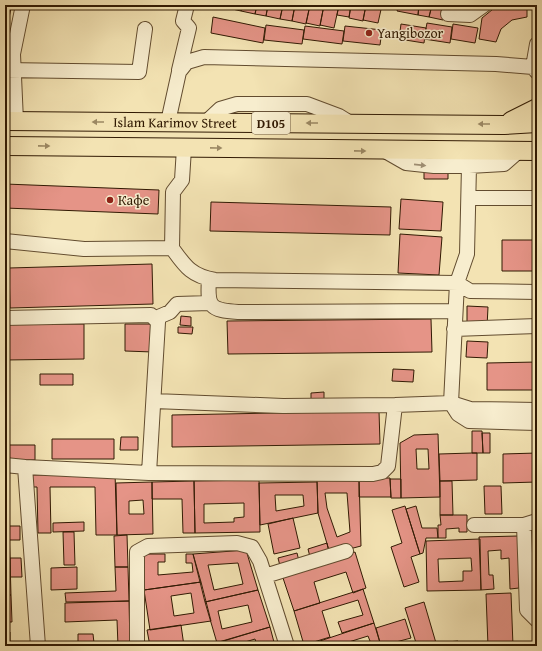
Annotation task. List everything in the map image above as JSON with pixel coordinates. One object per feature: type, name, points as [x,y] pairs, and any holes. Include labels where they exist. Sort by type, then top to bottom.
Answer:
[{"type":"main road","points":[[504,125],[537,108]]},
{"type":"main road","name":"Islam Karimov Street","points":[[11,121],[504,125],[537,123]]},
{"type":"main road","name":"Islam Karimov Street","points":[[5,146],[385,151],[528,151]]},
{"type":"lane","points":[[11,121],[9,70],[23,5]]},
{"type":"lane","points":[[168,122],[189,28],[184,21],[187,5]]},
{"type":"lane","points":[[448,14],[470,15],[484,5]]},
{"type":"lane","points":[[9,70],[139,72],[145,29]]},
{"type":"lane","points":[[179,72],[187,62],[204,57],[222,56],[496,64],[535,70],[537,44]]},
{"type":"lane","points":[[184,148],[182,180],[173,192],[172,248],[188,270],[209,279],[457,284],[470,291],[537,292]]},
{"type":"lane","points":[[385,151],[406,163],[469,166],[504,164],[528,151]]},
{"type":"lane","points":[[469,166],[467,254],[457,284],[451,403],[458,414],[469,421],[537,423]]},
{"type":"lane","points":[[469,198],[537,198]]},
{"type":"lane","points":[[5,241],[84,249],[172,248]]},
{"type":"lane","points":[[209,279],[208,298],[214,308],[219,310],[238,312],[455,311]]},
{"type":"lane","points":[[5,318],[151,316],[156,318],[170,312],[177,304],[210,303]]},
{"type":"lane","points":[[149,473],[158,331],[156,318]]},
{"type":"lane","points":[[454,329],[537,326]]},
{"type":"lane","points":[[154,401],[283,406],[451,403],[470,409],[537,410]]},
{"type":"lane","points":[[5,465],[149,473],[373,474],[382,472],[388,466],[395,405]]},
{"type":"lane","points":[[25,467],[38,646]]},
{"type":"lane","points":[[474,526],[531,523],[527,610],[537,620]]},
{"type":"lane","points":[[136,646],[137,552],[148,546],[237,543],[252,547],[260,561],[287,646]]},
{"type":"lane","points":[[265,576],[346,551]]},
{"type":"building","points":[[229,5],[242,5],[241,11],[228,8]]},
{"type":"building","points":[[242,5],[257,5],[255,14],[241,11]]},
{"type":"building","points":[[257,5],[268,5],[266,16],[255,14]]},
{"type":"building","points":[[268,5],[283,5],[280,19],[266,16]]},
{"type":"building","points":[[283,5],[295,5],[292,21],[280,19]]},
{"type":"building","points":[[295,5],[310,5],[306,24],[292,21]]},
{"type":"building","points":[[310,5],[324,5],[320,26],[306,23]]},
{"type":"building","points":[[324,5],[339,5],[334,28],[320,25]]},
{"type":"building","points":[[339,5],[351,5],[349,17],[337,15]]},
{"type":"building","points":[[351,5],[366,5],[363,21],[349,18]]},
{"type":"building","points":[[366,5],[382,5],[378,23],[363,20]]},
{"type":"building","points":[[399,5],[419,5],[418,15],[397,11]]},
{"type":"building","points":[[419,5],[432,5],[429,17],[418,15]]},
{"type":"building","points":[[432,5],[445,8],[443,20],[429,17]]},
{"type":"building","points":[[448,5],[472,5],[471,9]]},
{"type":"building","points":[[498,5],[527,5],[527,17],[512,20],[501,29],[496,42],[479,39],[482,18]]},
{"type":"building","points":[[5,7],[11,8],[7,27],[5,27]]},
{"type":"building","points":[[213,17],[265,28],[263,43],[211,33]]},
{"type":"building","points":[[427,23],[452,27],[450,43],[424,39]]},
{"type":"building","points":[[401,24],[426,28],[424,43],[399,39]]},
{"type":"building","points":[[453,24],[478,28],[475,43],[451,39]]},
{"type":"building","points":[[266,25],[304,30],[302,44],[264,40]]},
{"type":"building","points":[[305,26],[344,31],[342,44],[303,39]]},
{"type":"building","points":[[345,26],[382,30],[380,45],[343,41]]},
{"type":"building","points":[[424,170],[448,171],[448,179],[424,179]]},
{"type":"building","points":[[5,184],[159,190],[158,214],[5,208]]},
{"type":"building","points":[[401,199],[443,202],[441,231],[399,229]]},
{"type":"building","points":[[211,202],[391,207],[390,235],[210,231]]},
{"type":"building","points":[[400,234],[442,237],[439,275],[398,273]]},
{"type":"building","points":[[502,240],[537,240],[537,271],[502,271]]},
{"type":"building","points":[[152,264],[153,304],[10,308],[9,268]]},
{"type":"building","points":[[467,306],[488,307],[487,327],[467,326]]},
{"type":"building","points":[[181,316],[191,317],[191,326],[180,325]]},
{"type":"building","points":[[431,319],[432,352],[228,354],[227,321]]},
{"type":"building","points":[[5,324],[84,324],[84,359],[5,360]]},
{"type":"building","points":[[125,324],[154,324],[153,352],[125,351]]},
{"type":"building","points":[[178,327],[193,327],[192,334],[178,333]]},
{"type":"building","points":[[467,341],[488,342],[487,358],[466,357]]},
{"type":"building","points":[[537,362],[537,390],[487,390],[487,363]]},
{"type":"building","points":[[393,369],[414,370],[413,382],[392,381]]},
{"type":"building","points":[[40,374],[73,374],[73,385],[40,385]]},
{"type":"building","points":[[324,392],[324,402],[311,402],[311,393]]},
{"type":"building","points":[[379,411],[380,444],[172,447],[172,415]]},
{"type":"building","points":[[472,431],[482,431],[483,453],[472,453]]},
{"type":"building","points":[[482,433],[490,433],[490,453],[483,453]]},
{"type":"building","points":[[438,434],[440,497],[401,498],[400,443],[414,435]],"holes":[[[416,449],[428,449],[429,469],[417,469]]]},
{"type":"building","points":[[121,437],[138,437],[138,450],[120,450]]},
{"type":"building","points":[[52,439],[114,439],[114,459],[52,459]]},
{"type":"building","points":[[5,445],[35,445],[35,460],[5,460]]},
{"type":"building","points":[[477,453],[477,480],[440,481],[439,454]]},
{"type":"building","points":[[537,453],[537,482],[503,483],[503,454]]},
{"type":"building","points":[[115,473],[117,535],[96,535],[95,487],[50,487],[51,533],[38,533],[37,487],[32,487],[32,475]]},
{"type":"building","points":[[359,478],[361,546],[330,554],[318,513],[317,479]],"holes":[[[325,493],[347,493],[350,532],[337,537],[327,508]]]},
{"type":"building","points":[[359,478],[390,478],[391,497],[359,497]]},
{"type":"building","points":[[390,479],[401,479],[401,498],[391,498]]},
{"type":"building","points":[[259,480],[260,532],[195,533],[194,481]],"holes":[[[244,503],[244,517],[234,518],[234,522],[204,523],[204,504]]]},
{"type":"building","points":[[194,481],[195,533],[183,533],[182,499],[152,499],[152,482]]},
{"type":"building","points":[[440,481],[452,481],[453,515],[440,515]]},
{"type":"building","points":[[152,482],[153,534],[117,535],[116,483]],"holes":[[[143,500],[144,514],[129,514],[129,501]]]},
{"type":"building","points":[[317,482],[318,513],[260,525],[259,483]],"holes":[[[275,495],[303,495],[304,506],[276,511]]]},
{"type":"building","points":[[484,486],[501,486],[502,514],[485,514]]},
{"type":"building","points":[[405,506],[420,554],[411,557],[419,582],[404,587],[391,547],[402,543],[392,510]]},
{"type":"building","points":[[416,506],[422,528],[437,528],[438,538],[426,538],[423,553],[420,554],[406,509]]},
{"type":"building","points":[[440,515],[467,515],[467,532],[459,532],[459,528],[446,529],[446,538],[438,538],[438,525],[441,525]]},
{"type":"building","points":[[293,518],[300,548],[274,554],[268,524]]},
{"type":"building","points":[[84,522],[84,531],[53,532],[53,523]]},
{"type":"building","points":[[9,526],[20,526],[20,540],[9,540]]},
{"type":"building","points":[[5,529],[9,529],[10,560],[5,560]]},
{"type":"building","points":[[63,532],[74,532],[75,565],[64,565]]},
{"type":"building","points":[[127,535],[128,567],[115,567],[114,536]]},
{"type":"building","points":[[518,536],[519,588],[510,589],[509,558],[501,559],[501,550],[488,551],[489,575],[493,575],[494,589],[481,590],[479,537]]},
{"type":"building","points":[[480,539],[481,590],[427,591],[426,541]],"holes":[[[471,558],[472,571],[463,571],[463,581],[439,582],[438,559]]]},
{"type":"building","points":[[327,543],[329,552],[310,557],[308,549]]},
{"type":"building","points":[[246,550],[258,590],[205,602],[193,554]],"holes":[[[238,563],[243,584],[214,590],[208,565]]]},
{"type":"building","points":[[355,552],[366,588],[353,593],[346,572],[314,582],[320,603],[294,611],[282,575]]},
{"type":"building","points":[[297,553],[299,561],[280,566],[278,558]]},
{"type":"building","points":[[144,554],[165,554],[165,562],[158,562],[158,575],[193,572],[192,563],[186,563],[186,554],[193,554],[201,582],[144,590]]},
{"type":"building","points":[[10,558],[21,558],[22,577],[10,577]]},
{"type":"building","points":[[5,560],[10,560],[11,595],[5,595]]},
{"type":"building","points":[[77,567],[77,589],[51,590],[51,568]]},
{"type":"building","points":[[115,567],[128,567],[129,601],[66,602],[65,593],[116,591]]},
{"type":"building","points":[[201,582],[211,621],[150,630],[144,590]],"holes":[[[191,593],[194,613],[174,616],[171,596]]]},
{"type":"building","points":[[363,589],[374,623],[342,633],[338,622],[363,615],[358,600],[322,611],[330,637],[304,645],[294,611]]},
{"type":"building","points":[[258,590],[270,627],[217,643],[205,602]],"holes":[[[248,605],[252,622],[222,629],[218,611]]]},
{"type":"building","points":[[511,593],[513,646],[488,646],[486,594]]},
{"type":"building","points":[[5,595],[11,595],[12,622],[5,622]]},
{"type":"building","points":[[129,601],[130,646],[118,646],[117,620],[65,622],[65,603]]},
{"type":"building","points":[[424,602],[437,646],[417,646],[405,608]]},
{"type":"building","points":[[405,619],[411,638],[381,646],[376,628]]},
{"type":"building","points":[[374,623],[381,646],[372,646],[368,636],[336,646],[305,646]]},
{"type":"building","points":[[181,625],[184,646],[150,646],[147,630]]},
{"type":"building","points":[[270,627],[275,646],[257,646],[255,639],[232,646],[213,646],[212,644]]},
{"type":"building","points":[[5,632],[10,632],[10,646],[5,646]]},
{"type":"building","points":[[78,634],[93,634],[94,643],[78,644]]},
{"type":"building","points":[[458,641],[459,646],[437,646],[436,643]]},
{"type":"place","name":"Yangibozor","points":[[369,33]]},
{"type":"place","name":"Кафе","points":[[110,200]]}]
